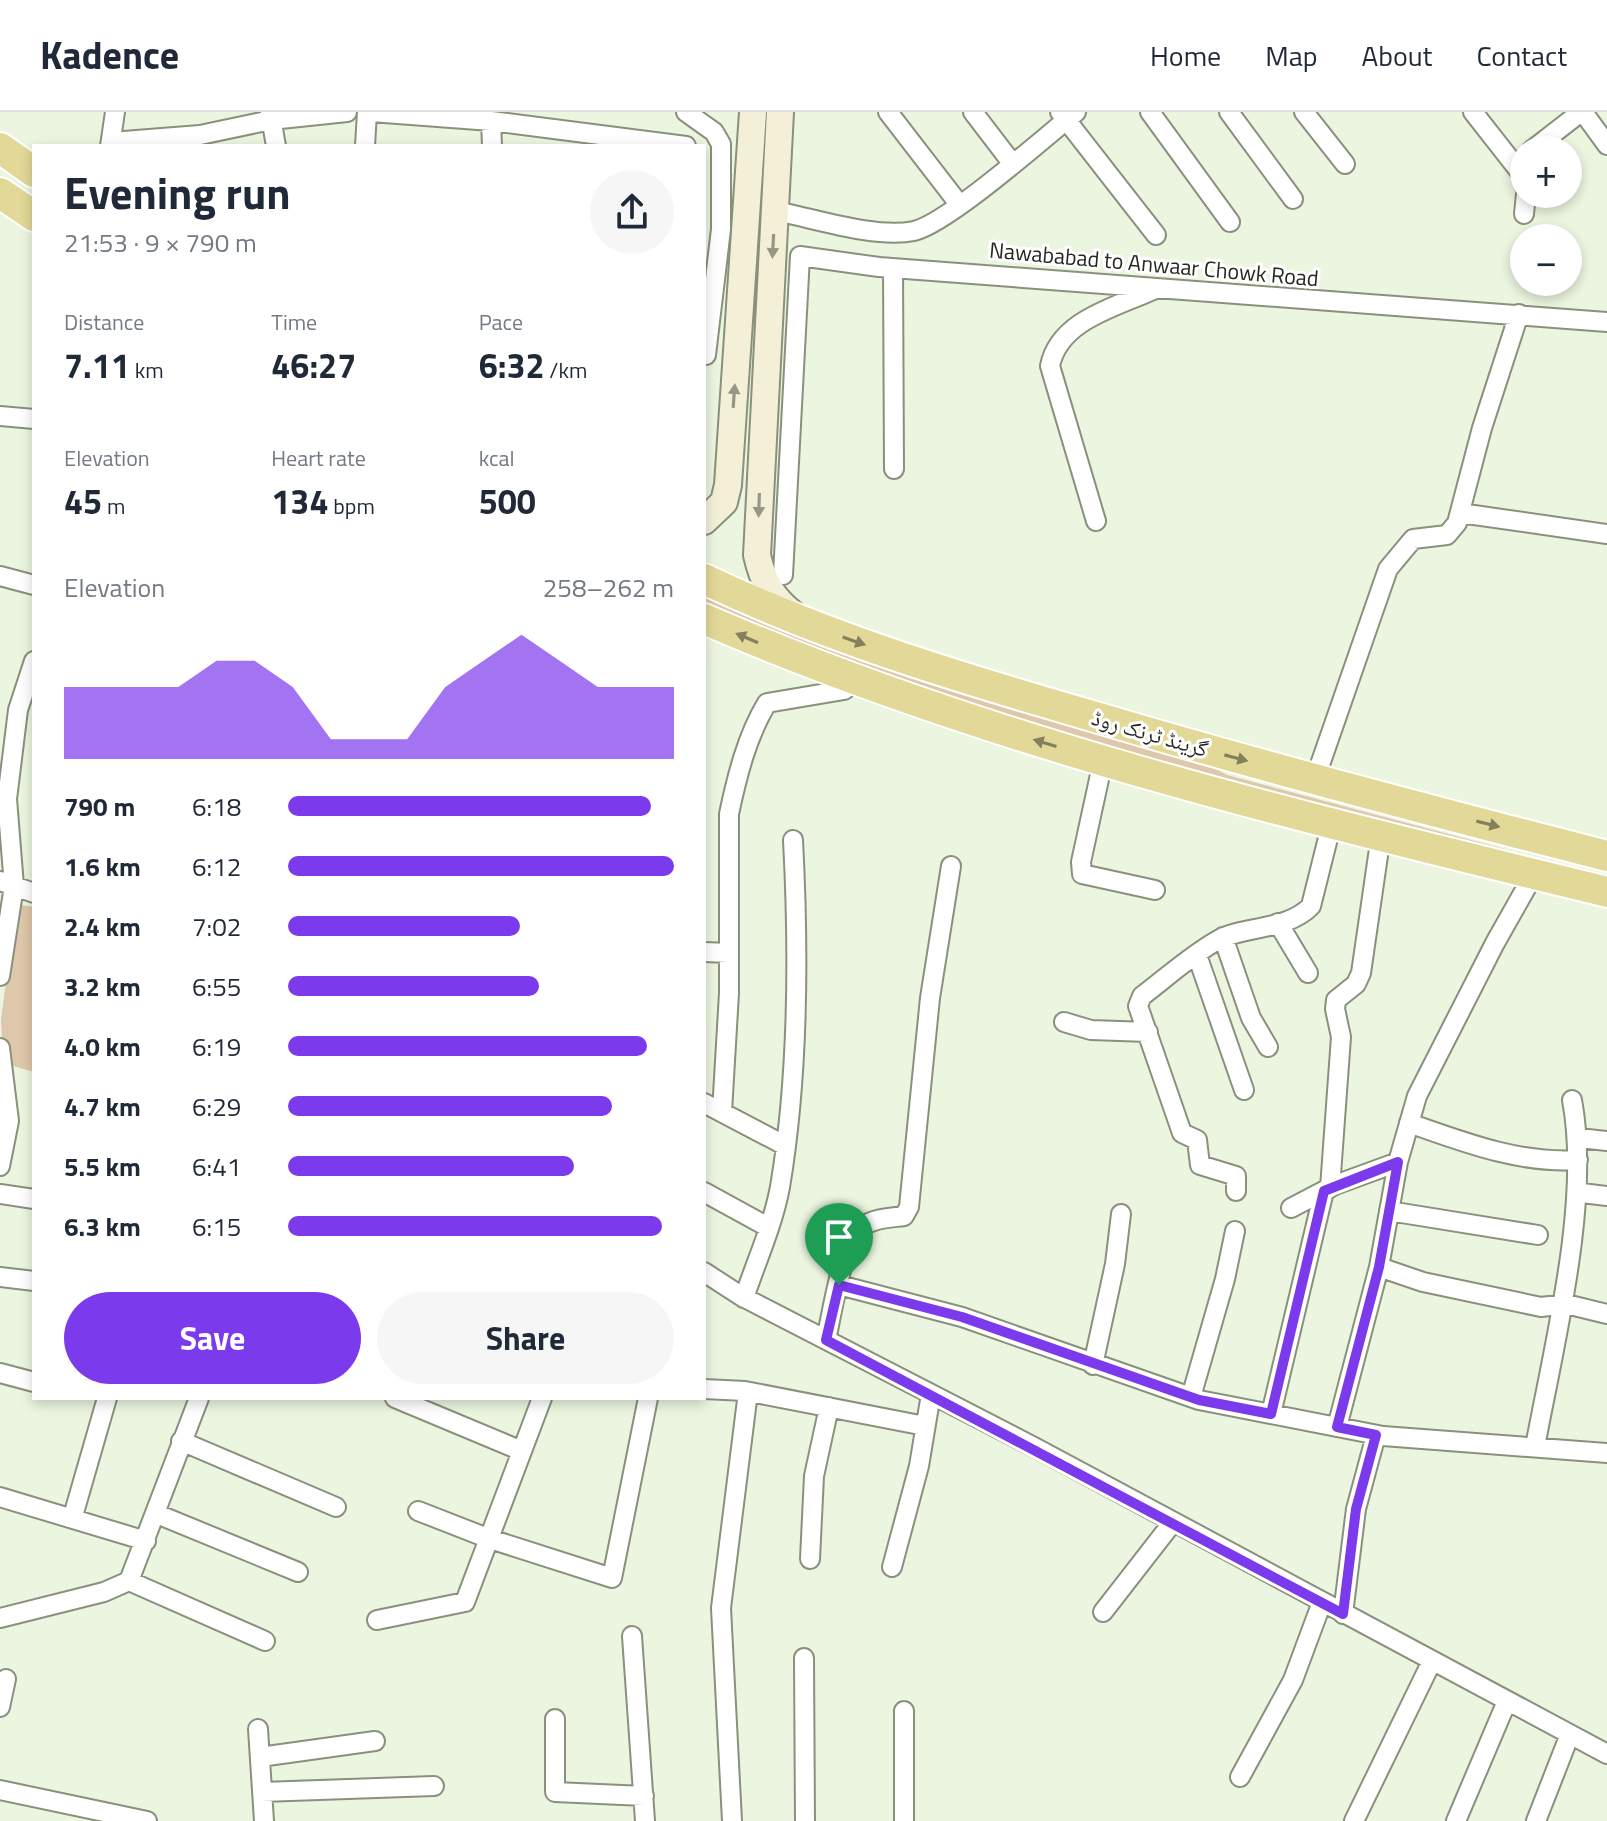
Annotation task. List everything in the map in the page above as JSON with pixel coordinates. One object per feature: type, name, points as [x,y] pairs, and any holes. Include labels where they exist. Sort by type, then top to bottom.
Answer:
[{"type":"highway","points":[[0,148],[32,171]]},
{"type":"highway","points":[[0,193],[32,215]]},
{"type":"highway","name":"گرینڈ ٹرنک روڈ","points":[[706,580],[803,622],[986,685],[1315,779],[1607,856]]},
{"type":"highway","name":"گرینڈ ٹرنک روڈ","points":[[706,620],[857,681],[1103,761],[1607,892]]},
{"type":"highway","points":[[1534,874],[1543,839]]},
{"type":"main road","points":[[706,519],[724,502],[728,485],[752,119],[780,119],[757,555],[761,573],[773,596],[803,622]]},
{"type":"street","points":[[115,112],[110,144],[200,135],[270,116],[347,112]]},
{"type":"street","points":[[365,144],[369,112],[491,121],[597,140],[656,144]]},
{"type":"street","points":[[686,112],[714,132],[721,229],[706,355]]},
{"type":"street","points":[[888,112],[959,204]]},
{"type":"street","points":[[973,112],[1012,163]]},
{"type":"street","points":[[1150,112],[1230,222]]},
{"type":"street","points":[[1229,112],[1293,199]]},
{"type":"street","points":[[1304,112],[1345,164]]},
{"type":"street","points":[[1473,112],[1510,159]]},
{"type":"street","points":[[1550,136],[1582,112],[1607,145]]},
{"type":"street","points":[[775,211],[884,232],[915,231],[959,204],[1068,115],[1156,235]]},
{"type":"street","points":[[270,116],[276,144]]},
{"type":"street","points":[[491,121],[492,144]]},
{"type":"street","points":[[1524,214],[1525,208]]},
{"type":"street","name":"Nawababad to Anwaar Chowk Road","points":[[783,575],[800,256],[893,268],[1607,322]]},
{"type":"street","points":[[893,268],[894,469]]},
{"type":"street","points":[[1096,521],[1050,366],[1052,358],[1073,326],[1156,289]]},
{"type":"street","points":[[1315,779],[1388,569],[1413,539],[1447,535],[1457,523],[1482,428],[1519,314]]},
{"type":"street","points":[[0,416],[32,419]]},
{"type":"street","points":[[1460,513],[1607,534]]},
{"type":"street","points":[[0,576],[32,584]]},
{"type":"street","points":[[0,976],[7,883],[7,799],[18,710],[32,667]]},
{"type":"street","points":[[722,1112],[729,953],[729,814],[755,723],[767,703],[776,699],[844,690],[857,681]]},
{"type":"street","points":[[1103,761],[1081,862],[1082,874],[1155,890]]},
{"type":"street","points":[[1236,1191],[1234,1173],[1200,1165],[1197,1140],[1182,1133],[1138,1006],[1142,996],[1223,937],[1278,923],[1305,912],[1311,906],[1332,822]]},
{"type":"street","points":[[1271,1414],[1327,1190],[1341,1037],[1336,1000],[1356,984],[1361,973],[1381,835]]},
{"type":"street","points":[[744,1298],[780,1187],[797,939],[793,840]]},
{"type":"street","points":[[826,1340],[850,1245],[859,1229],[874,1220],[904,1216],[909,1207],[930,998],[951,866]]},
{"type":"street","points":[[1337,1427],[1379,1267],[1398,1162],[1417,1096],[1461,1007],[1534,874]]},
{"type":"street","points":[[7,883],[32,892]]},
{"type":"street","points":[[1278,923],[1308,973]]},
{"type":"street","points":[[1223,937],[1251,1018],[1268,1047]]},
{"type":"street","points":[[706,952],[729,953]]},
{"type":"street","points":[[1197,955],[1244,1090]]},
{"type":"street","points":[[1064,1022],[1091,1030],[1148,1032]]},
{"type":"street","points":[[0,1048],[9,1121],[0,1163]]},
{"type":"street","points":[[1535,1447],[1561,1306],[1578,1160],[1579,1138],[1572,1100]]},
{"type":"street","points":[[706,1104],[784,1145]]},
{"type":"street","points":[[1409,1123],[1495,1151],[1538,1159],[1578,1160]]},
{"type":"street","points":[[1579,1138],[1607,1141]]},
{"type":"street","points":[[1291,1208],[1398,1162]]},
{"type":"street","points":[[706,1193],[768,1227]]},
{"type":"street","points":[[1582,1193],[1607,1196]]},
{"type":"street","points":[[0,1194],[32,1199]]},
{"type":"street","points":[[1389,1211],[1538,1235]]},
{"type":"street","points":[[1093,1365],[1115,1264],[1121,1214]]},
{"type":"street","points":[[1191,1397],[1225,1279],[1235,1231]]},
{"type":"street","points":[[1379,1267],[1423,1282],[1541,1307],[1561,1306],[1607,1314]]},
{"type":"street","points":[[706,1273],[744,1298],[931,1394],[1607,1754]]},
{"type":"street","points":[[0,1277],[32,1281]]},
{"type":"street","points":[[839,1285],[962,1317],[1191,1397],[1376,1435],[1607,1453]]},
{"type":"street","points":[[0,1373],[32,1381]]},
{"type":"street","points":[[706,1389],[748,1392],[925,1426]]},
{"type":"street","points":[[732,1821],[721,1608],[748,1392]]},
{"type":"street","points":[[892,1567],[931,1394]]},
{"type":"street","points":[[73,1516],[103,1400]]},
{"type":"street","points":[[0,1618],[104,1592],[129,1581],[198,1400]]},
{"type":"street","points":[[400,1400],[522,1451]]},
{"type":"street","points":[[377,1620],[465,1602],[541,1400]]},
{"type":"street","points":[[418,1511],[490,1539],[612,1578],[648,1400]]},
{"type":"street","points":[[810,1559],[814,1476],[829,1407]]},
{"type":"street","points":[[1343,1614],[1356,1509],[1376,1435]]},
{"type":"street","points":[[181,1441],[336,1507]]},
{"type":"street","points":[[0,1497],[73,1516],[146,1541]]},
{"type":"street","points":[[157,1514],[298,1572]]},
{"type":"street","points":[[1103,1612],[1173,1522]]},
{"type":"street","points":[[129,1581],[265,1641]]},
{"type":"street","points":[[1240,1777],[1293,1680],[1322,1602]]},
{"type":"street","points":[[632,1636],[645,1821]]},
{"type":"street","points":[[804,1658],[805,1821]]},
{"type":"street","points":[[1354,1821],[1432,1661]]},
{"type":"street","points":[[0,1707],[6,1679]]},
{"type":"street","points":[[1456,1821],[1507,1701]]},
{"type":"street","points":[[904,1711],[904,1821]]},
{"type":"street","points":[[555,1719],[555,1792],[644,1796]]},
{"type":"street","points":[[258,1729],[264,1821]]},
{"type":"street","points":[[1536,1821],[1570,1734]]},
{"type":"street","points":[[260,1757],[375,1741]]},
{"type":"street","points":[[262,1792],[434,1786]]},
{"type":"street","points":[[0,1790],[102,1817],[147,1821]]},
{"type":"shaded area","points":[[706,588],[1203,762],[1227,775],[1512,851],[1507,860],[985,718],[706,610]]},
{"type":"shaded area","points":[[16,904],[32,907],[32,1071],[3,1063],[1,1020]]},
{"type":"route","points":[[1398,1162],[1379,1267],[1337,1427],[1376,1435],[1356,1509],[1343,1614],[1036,1448],[826,1340],[839,1285],[962,1317],[1199,1400],[1271,1414],[1324,1191],[1398,1162]]}]
